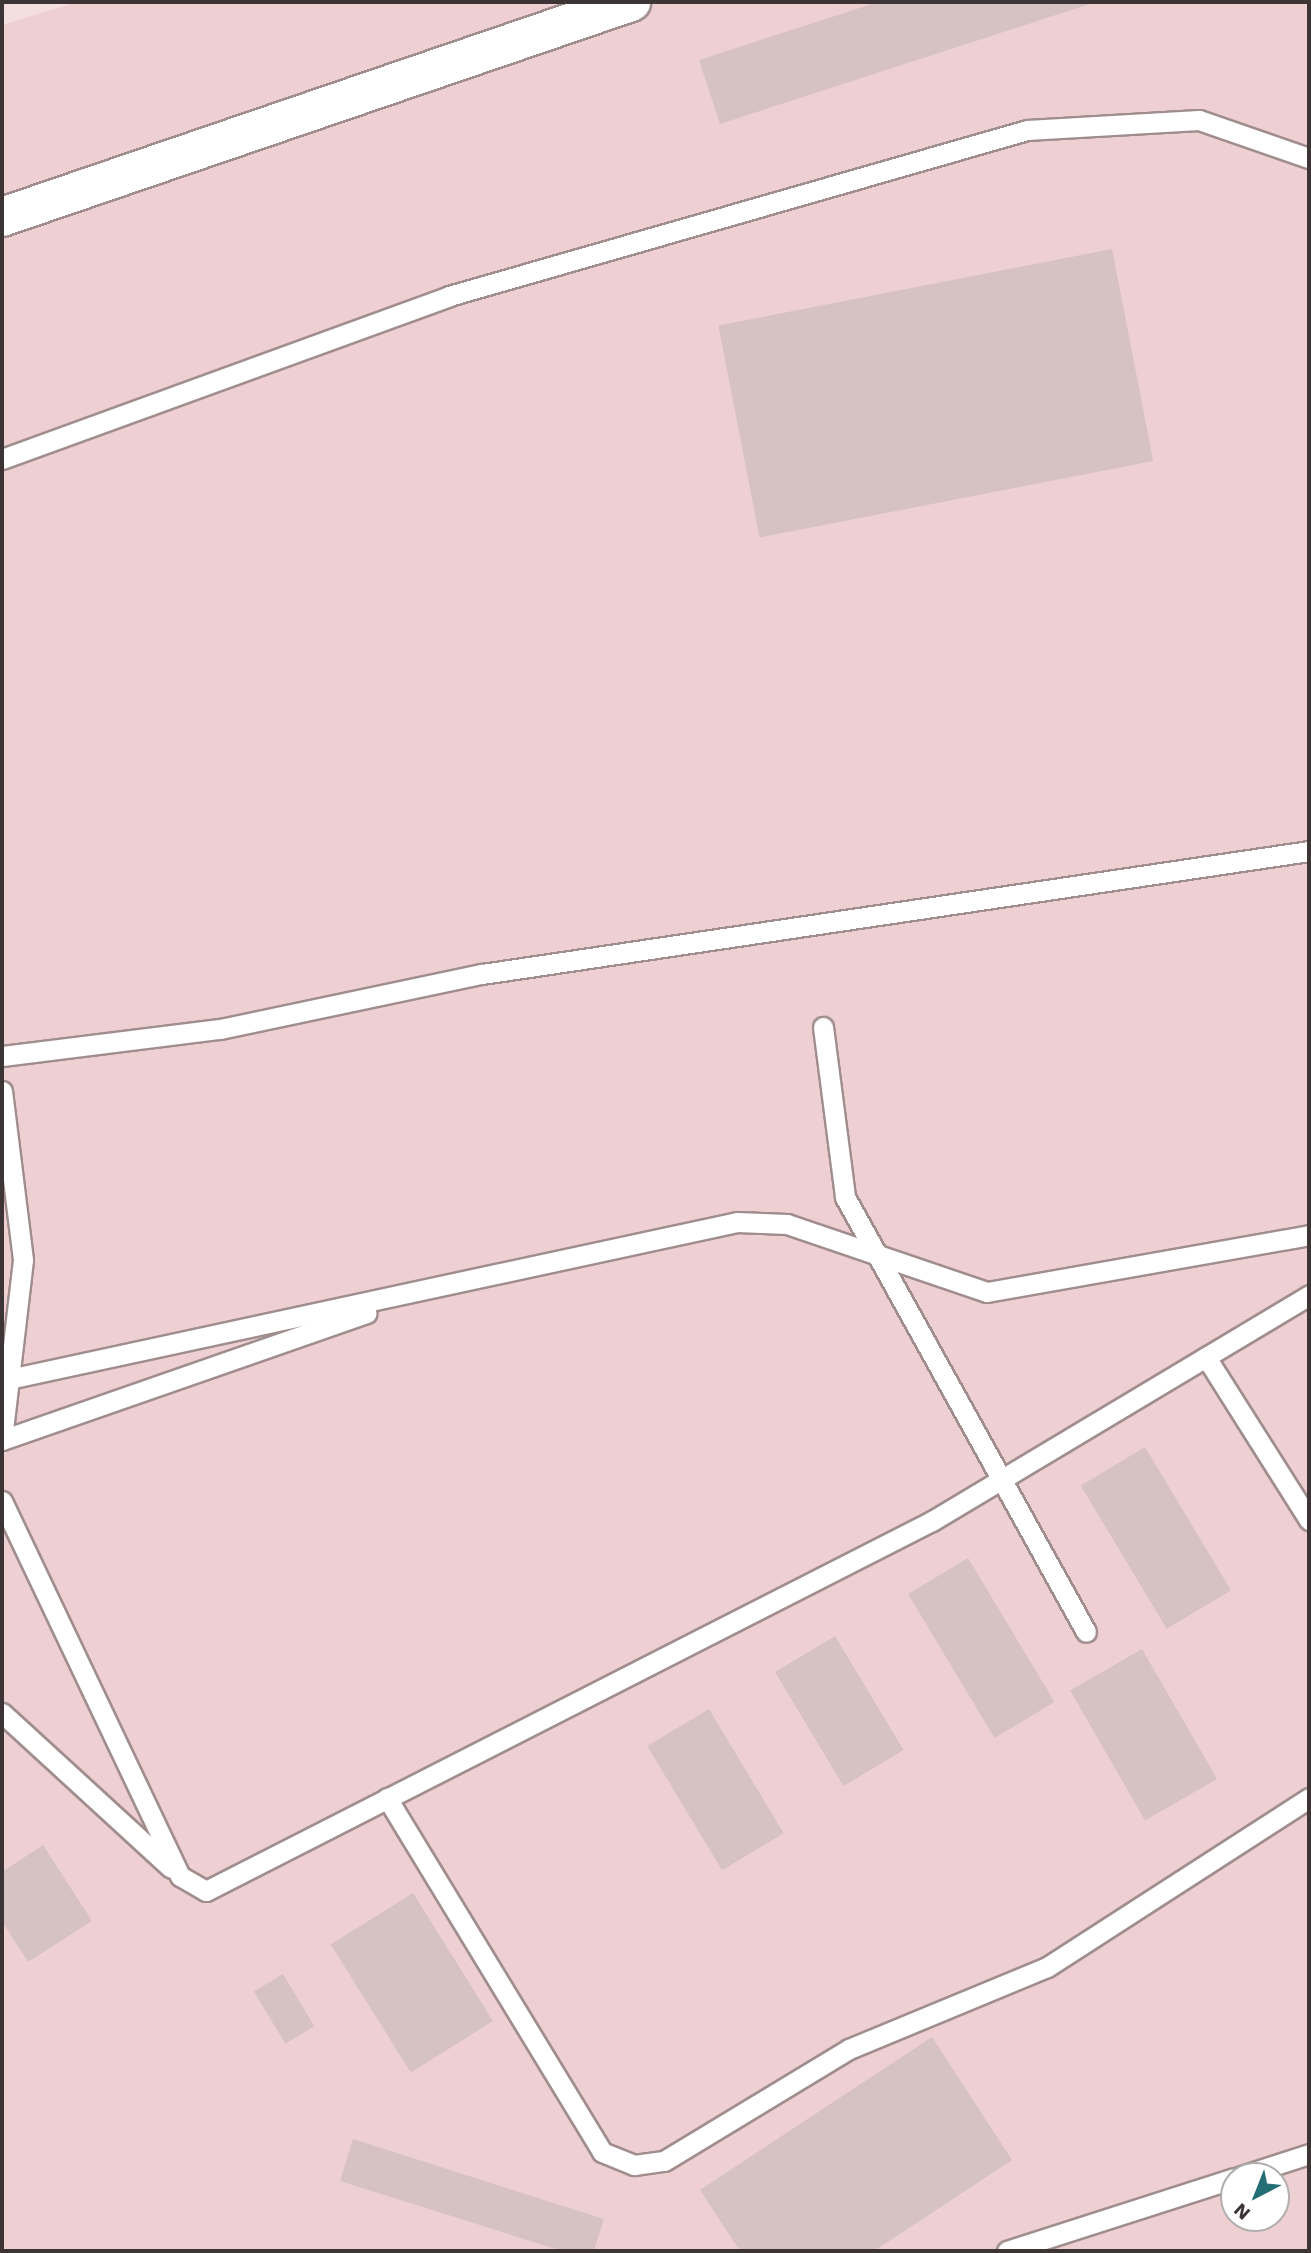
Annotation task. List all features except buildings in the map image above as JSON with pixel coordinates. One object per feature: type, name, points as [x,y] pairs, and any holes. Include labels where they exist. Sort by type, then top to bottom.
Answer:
[{"type":"street","points":[[2,217],[631,2]]},
{"type":"lane","points":[[2,459],[449,296],[1027,130],[1199,120],[1309,158]]},
{"type":"lane","points":[[2,1056],[220,1029],[482,974],[1309,851]]},
{"type":"lane","points":[[823,1027],[845,1197],[873,1253],[1086,1632]]},
{"type":"lane","points":[[2,1091],[23,1260],[2,1440],[446,1285]]},
{"type":"lane","points":[[9,1379],[737,1222],[787,1224],[987,1292],[1309,1235]]},
{"type":"lane","points":[[2,1713],[180,1876],[206,1891],[932,1521],[1309,1295]]},
{"type":"lane","points":[[1206,1357],[1309,1520]]},
{"type":"lane","points":[[2,1501],[180,1876]]},
{"type":"lane","points":[[387,1798],[602,2152],[634,2165],[664,2161],[849,2049],[1047,1967],[1309,1797]]},
{"type":"lane","points":[[1284,2162],[1309,2154]]},
{"type":"lane","points":[[1007,2251],[1220,2183]]},
{"type":"shaded area","points":[[77,2],[1309,2],[1309,2251],[2,2251],[2,25]]}]
